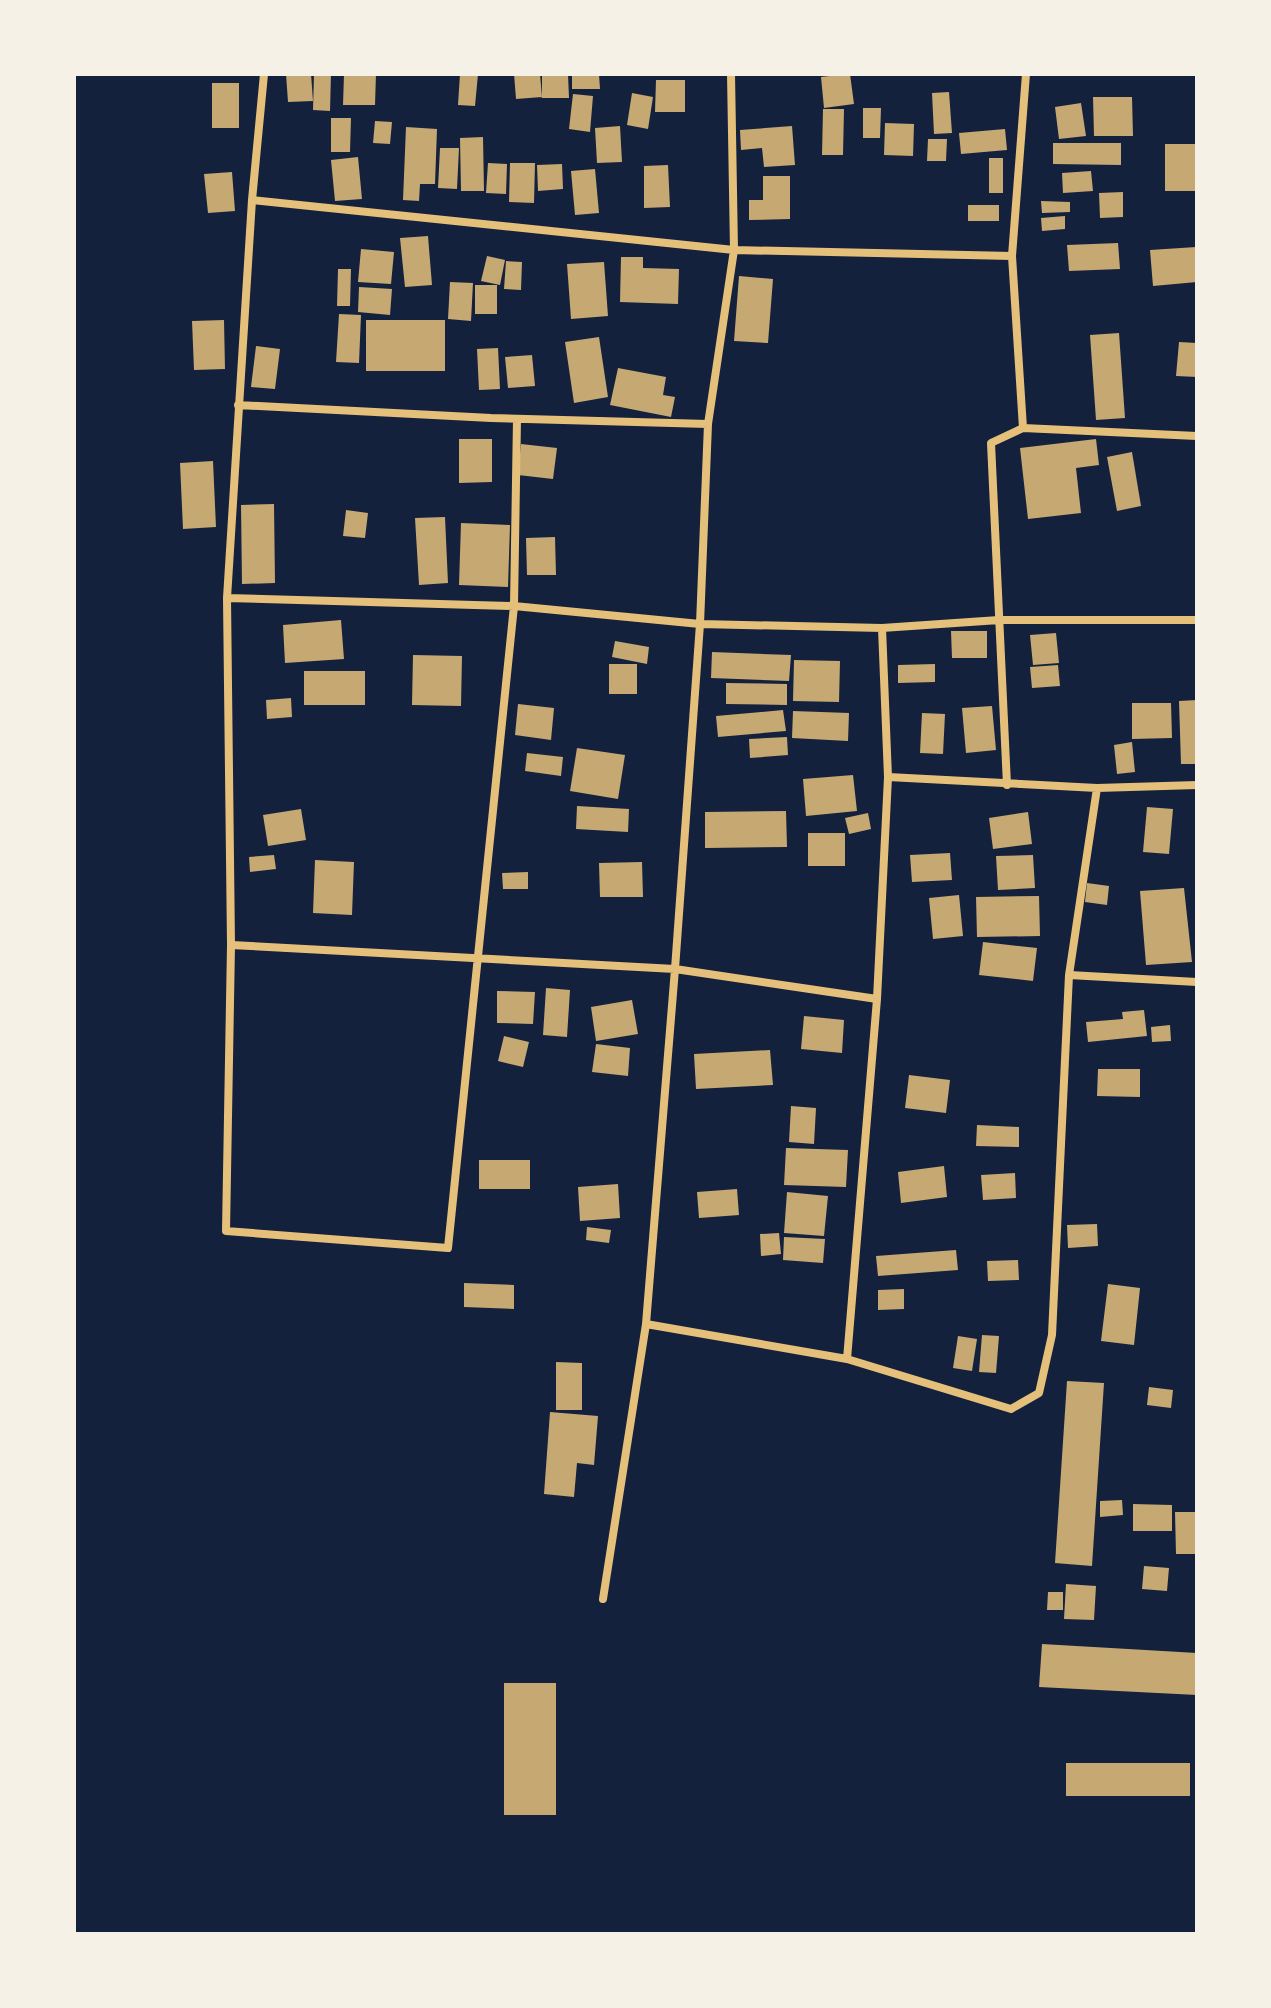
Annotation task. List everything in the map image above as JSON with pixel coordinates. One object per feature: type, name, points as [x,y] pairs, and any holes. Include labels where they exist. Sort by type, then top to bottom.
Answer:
[{"type":"street","points":[[264,74],[252,200],[227,598],[231,945],[226,1231],[448,1248],[514,606],[517,419]]},
{"type":"street","points":[[603,1599],[646,1324],[700,624],[708,424],[734,250],[731,74]]},
{"type":"street","points":[[1023,428],[1012,256],[1026,74]]},
{"type":"street","points":[[252,200],[734,250],[1012,256]]},
{"type":"street","points":[[238,405],[517,419],[708,424]]},
{"type":"street","points":[[1007,785],[991,443],[1023,428],[1197,436]]},
{"type":"street","points":[[227,598],[514,606],[700,624],[882,628],[999,620],[1197,620]]},
{"type":"street","points":[[847,1359],[877,999],[888,777],[882,628]]},
{"type":"street","points":[[888,777],[1097,788],[1197,785]]},
{"type":"street","points":[[646,1324],[847,1359],[1011,1409],[1039,1393],[1052,1335],[1069,975],[1097,788]]},
{"type":"street","points":[[231,945],[675,969],[877,999]]},
{"type":"street","points":[[1069,975],[1197,982]]},
{"type":"building","points":[[286,74],[311,74],[313,101],[288,102]]},
{"type":"building","points":[[314,74],[331,74],[330,111],[313,110]]},
{"type":"building","points":[[344,74],[376,74],[375,105],[343,105]]},
{"type":"building","points":[[460,74],[478,74],[475,106],[458,105]]},
{"type":"building","points":[[514,74],[540,74],[542,97],[516,99]]},
{"type":"building","points":[[542,74],[568,74],[569,98],[542,98]]},
{"type":"building","points":[[572,74],[599,74],[600,89],[572,89]]},
{"type":"building","points":[[850,74],[854,104],[824,108],[821,77]]},
{"type":"building","points":[[656,80],[685,80],[685,112],[655,112]]},
{"type":"building","points":[[212,83],[239,83],[239,128],[212,128]]},
{"type":"building","points":[[949,92],[952,133],[934,134],[932,93]]},
{"type":"building","points":[[632,93],[653,97],[648,129],[627,125]]},
{"type":"building","points":[[573,94],[593,96],[590,132],[569,129]]},
{"type":"building","points":[[1093,97],[1132,97],[1133,136],[1094,136]]},
{"type":"building","points":[[1081,103],[1086,136],[1059,139],[1055,107]]},
{"type":"building","points":[[863,108],[881,108],[880,138],[863,138]]},
{"type":"building","points":[[823,109],[844,109],[843,155],[822,155]]},
{"type":"building","points":[[331,118],[351,118],[350,152],[331,152]]},
{"type":"building","points":[[375,121],[392,122],[390,144],[373,143]]},
{"type":"building","points":[[885,123],[914,124],[913,156],[884,155]]},
{"type":"building","points":[[620,126],[622,162],[597,163],[595,128]]},
{"type":"building","points":[[792,126],[795,165],[764,167],[762,148],[741,150],[740,130]]},
{"type":"building","points":[[406,127],[437,129],[435,184],[420,184],[419,201],[403,200]]},
{"type":"building","points":[[1005,129],[1007,150],[961,154],[959,133]]},
{"type":"building","points":[[483,137],[484,191],[461,191],[460,138]]},
{"type":"building","points":[[928,139],[947,139],[946,161],[927,161]]},
{"type":"building","points":[[1053,143],[1121,143],[1121,165],[1053,164]]},
{"type":"building","points":[[1165,144],[1197,144],[1197,191],[1165,191]]},
{"type":"building","points":[[440,148],[459,148],[457,189],[438,188]]},
{"type":"building","points":[[358,157],[362,199],[335,201],[331,160]]},
{"type":"building","points":[[989,158],[1003,158],[1003,193],[989,193]]},
{"type":"building","points":[[488,163],[507,164],[506,194],[486,193]]},
{"type":"building","points":[[510,163],[535,163],[534,203],[509,202]]},
{"type":"building","points":[[562,164],[563,189],[538,191],[537,165]]},
{"type":"building","points":[[668,165],[670,207],[644,208],[644,166]]},
{"type":"building","points":[[595,169],[599,213],[575,215],[571,171]]},
{"type":"building","points":[[1091,171],[1093,191],[1063,193],[1062,173]]},
{"type":"building","points":[[232,172],[235,211],[208,213],[204,174]]},
{"type":"building","points":[[763,176],[790,176],[790,219],[749,220],[749,200],[763,200]]},
{"type":"building","points":[[1123,192],[1123,217],[1100,218],[1099,193]]},
{"type":"building","points":[[1041,201],[1070,202],[1070,212],[1042,213]]},
{"type":"building","points":[[968,205],[999,205],[999,221],[968,221]]},
{"type":"building","points":[[1065,216],[1065,229],[1042,231],[1041,218]]},
{"type":"building","points":[[428,236],[432,285],[405,287],[400,238]]},
{"type":"building","points":[[1118,243],[1120,269],[1069,271],[1067,245]]},
{"type":"building","points":[[1196,247],[1197,282],[1153,286],[1150,250]]},
{"type":"building","points":[[361,249],[394,252],[391,284],[358,282]]},
{"type":"building","points":[[487,256],[505,260],[500,285],[481,281]]},
{"type":"building","points":[[621,257],[643,257],[643,268],[679,269],[678,304],[620,302]]},
{"type":"building","points":[[506,261],[522,262],[521,290],[504,289]]},
{"type":"building","points":[[604,262],[608,316],[571,319],[567,264]]},
{"type":"building","points":[[338,269],[351,269],[350,306],[337,306]]},
{"type":"building","points":[[739,276],[773,279],[768,343],[734,341]]},
{"type":"building","points":[[450,282],[473,283],[471,321],[448,319]]},
{"type":"building","points":[[475,285],[497,285],[497,314],[475,314]]},
{"type":"building","points":[[359,287],[392,289],[390,315],[358,312]]},
{"type":"building","points":[[339,314],[361,315],[359,363],[336,362]]},
{"type":"building","points":[[224,320],[225,369],[194,370],[192,321]]},
{"type":"building","points":[[366,320],[445,320],[445,371],[366,371]]},
{"type":"building","points":[[1119,333],[1125,418],[1096,420],[1090,335]]},
{"type":"building","points":[[599,337],[608,397],[574,403],[565,342]]},
{"type":"building","points":[[1179,342],[1197,343],[1197,377],[1176,376]]},
{"type":"building","points":[[256,346],[280,349],[275,389],[251,387]]},
{"type":"building","points":[[498,348],[500,389],[479,390],[477,349]]},
{"type":"building","points":[[532,355],[535,386],[508,388],[505,357]]},
{"type":"building","points":[[618,368],[666,377],[663,395],[675,397],[671,417],[610,405]]},
{"type":"building","points":[[459,439],[492,439],[492,482],[459,483]]},
{"type":"building","points":[[1096,439],[1099,465],[1076,468],[1081,513],[1028,519],[1020,448]]},
{"type":"building","points":[[521,444],[557,448],[553,479],[518,475]]},
{"type":"building","points":[[1132,452],[1141,506],[1117,511],[1107,457]]},
{"type":"building","points":[[213,461],[216,527],[183,529],[180,463]]},
{"type":"building","points":[[274,504],[275,583],[242,584],[241,505]]},
{"type":"building","points":[[346,510],[368,513],[365,538],[343,536]]},
{"type":"building","points":[[445,517],[448,583],[419,585],[415,518]]},
{"type":"building","points":[[461,523],[510,525],[508,587],[459,585]]},
{"type":"building","points":[[555,537],[556,575],[527,575],[526,538]]},
{"type":"building","points":[[341,620],[344,659],[285,663],[283,625]]},
{"type":"building","points":[[951,631],[987,631],[987,658],[952,658]]},
{"type":"building","points":[[1056,633],[1059,663],[1033,665],[1030,635]]},
{"type":"building","points":[[615,641],[649,647],[647,664],[612,657]]},
{"type":"building","points":[[712,652],[791,655],[789,681],[711,678]]},
{"type":"building","points":[[413,655],[462,656],[461,706],[412,705]]},
{"type":"building","points":[[794,660],[840,661],[839,702],[793,701]]},
{"type":"building","points":[[609,664],[637,664],[637,694],[609,694]]},
{"type":"building","points":[[935,664],[935,682],[898,683],[898,665]]},
{"type":"building","points":[[1058,665],[1060,686],[1032,688],[1030,667]]},
{"type":"building","points":[[304,671],[365,671],[365,705],[304,705]]},
{"type":"building","points":[[726,683],[787,684],[787,705],[726,704]]},
{"type":"building","points":[[291,698],[292,717],[267,719],[266,700]]},
{"type":"building","points":[[1197,700],[1197,764],[1181,764],[1179,701]]},
{"type":"building","points":[[1132,703],[1171,703],[1172,738],[1132,739]]},
{"type":"building","points":[[518,704],[554,708],[551,740],[515,735]]},
{"type":"building","points":[[992,706],[996,750],[966,753],[962,708]]},
{"type":"building","points":[[783,710],[786,731],[718,737],[716,716]]},
{"type":"building","points":[[793,711],[849,713],[848,741],[792,738]]},
{"type":"building","points":[[922,713],[945,714],[943,754],[920,753]]},
{"type":"building","points":[[787,737],[788,755],[750,758],[749,739]]},
{"type":"building","points":[[1132,742],[1135,772],[1117,774],[1114,745]]},
{"type":"building","points":[[577,748],[625,755],[618,799],[570,791]]},
{"type":"building","points":[[527,753],[563,757],[561,776],[525,771]]},
{"type":"building","points":[[853,775],[857,811],[806,816],[803,779]]},
{"type":"building","points":[[577,806],[629,809],[628,832],[576,829]]},
{"type":"building","points":[[1147,807],[1173,809],[1169,854],[1143,852]]},
{"type":"building","points":[[301,809],[306,840],[268,846],[263,815]]},
{"type":"building","points":[[786,811],[787,847],[705,848],[705,812]]},
{"type":"building","points":[[1028,812],[1032,844],[993,849],[989,818]]},
{"type":"building","points":[[868,813],[871,829],[849,834],[845,818]]},
{"type":"building","points":[[808,833],[845,833],[845,866],[808,866]]},
{"type":"building","points":[[950,853],[952,880],[912,882],[910,855]]},
{"type":"building","points":[[274,855],[276,869],[250,872],[249,857]]},
{"type":"building","points":[[1033,855],[1035,888],[998,890],[996,856]]},
{"type":"building","points":[[315,860],[354,862],[352,915],[313,913]]},
{"type":"building","points":[[642,862],[643,897],[600,897],[599,863]]},
{"type":"building","points":[[528,872],[528,889],[503,889],[502,873]]},
{"type":"building","points":[[1087,883],[1109,886],[1107,905],[1085,902]]},
{"type":"building","points":[[1184,888],[1192,962],[1146,965],[1140,891]]},
{"type":"building","points":[[959,895],[963,936],[933,939],[929,898]]},
{"type":"building","points":[[1039,896],[1040,936],[977,937],[976,897]]},
{"type":"building","points":[[983,942],[1037,948],[1033,981],[979,975]]},
{"type":"building","points":[[546,988],[570,990],[567,1037],[543,1035]]},
{"type":"building","points":[[497,991],[535,992],[533,1024],[497,1023]]},
{"type":"building","points":[[632,1000],[638,1034],[596,1041],[591,1007]]},
{"type":"building","points":[[1144,1010],[1147,1036],[1088,1042],[1086,1022],[1123,1019],[1122,1012]]},
{"type":"building","points":[[804,1016],[844,1020],[842,1053],[801,1049]]},
{"type":"building","points":[[1170,1025],[1171,1041],[1152,1042],[1151,1027]]},
{"type":"building","points":[[504,1036],[529,1042],[523,1067],[498,1061]]},
{"type":"building","points":[[596,1044],[630,1048],[628,1076],[592,1072]]},
{"type":"building","points":[[770,1050],[773,1085],[696,1089],[694,1054]]},
{"type":"building","points":[[1098,1069],[1140,1069],[1140,1097],[1097,1096]]},
{"type":"building","points":[[909,1075],[950,1080],[946,1113],[905,1108]]},
{"type":"building","points":[[791,1106],[816,1108],[814,1144],[789,1142]]},
{"type":"building","points":[[977,1125],[1019,1127],[1019,1147],[976,1146]]},
{"type":"building","points":[[786,1148],[848,1150],[846,1187],[784,1185]]},
{"type":"building","points":[[479,1160],[530,1160],[530,1189],[479,1189]]},
{"type":"building","points":[[944,1166],[947,1197],[901,1203],[898,1172]]},
{"type":"building","points":[[1015,1173],[1016,1198],[983,1200],[981,1175]]},
{"type":"building","points":[[618,1184],[620,1218],[580,1221],[578,1187]]},
{"type":"building","points":[[737,1189],[739,1215],[699,1218],[697,1192]]},
{"type":"building","points":[[787,1192],[828,1196],[824,1236],[784,1233]]},
{"type":"building","points":[[1097,1224],[1098,1246],[1068,1248],[1067,1225]]},
{"type":"building","points":[[587,1227],[611,1230],[609,1243],[586,1240]]},
{"type":"building","points":[[779,1233],[781,1254],[761,1256],[760,1234]]},
{"type":"building","points":[[784,1237],[825,1239],[823,1263],[783,1260]]},
{"type":"building","points":[[956,1250],[958,1270],[878,1276],[876,1256]]},
{"type":"building","points":[[1018,1260],[1019,1280],[988,1281],[987,1261]]},
{"type":"building","points":[[464,1283],[514,1285],[514,1309],[464,1307]]},
{"type":"building","points":[[1108,1284],[1140,1288],[1134,1345],[1101,1341]]},
{"type":"building","points":[[904,1289],[904,1309],[878,1310],[878,1290]]},
{"type":"building","points":[[982,1335],[999,1336],[996,1373],[979,1372]]},
{"type":"building","points":[[958,1336],[977,1339],[972,1371],[953,1368]]},
{"type":"building","points":[[556,1362],[582,1363],[582,1410],[556,1410]]},
{"type":"building","points":[[1067,1381],[1104,1383],[1092,1566],[1055,1563]]},
{"type":"building","points":[[1149,1387],[1173,1390],[1171,1408],[1147,1405]]},
{"type":"building","points":[[550,1412],[598,1416],[594,1465],[577,1463],[574,1497],[544,1494]]},
{"type":"building","points":[[1122,1500],[1123,1515],[1100,1517],[1100,1501]]},
{"type":"building","points":[[1133,1504],[1172,1505],[1172,1531],[1133,1531]]},
{"type":"building","points":[[1175,1512],[1197,1512],[1197,1554],[1176,1554]]},
{"type":"building","points":[[1144,1566],[1169,1568],[1167,1591],[1142,1589]]},
{"type":"building","points":[[1066,1584],[1096,1586],[1094,1620],[1064,1619]]},
{"type":"building","points":[[1048,1592],[1063,1592],[1063,1610],[1047,1610]]},
{"type":"building","points":[[1042,1644],[1197,1653],[1197,1695],[1039,1687]]},
{"type":"building","points":[[504,1683],[556,1683],[556,1815],[504,1815]]},
{"type":"building","points":[[1066,1763],[1190,1763],[1190,1796],[1066,1796]]}]
